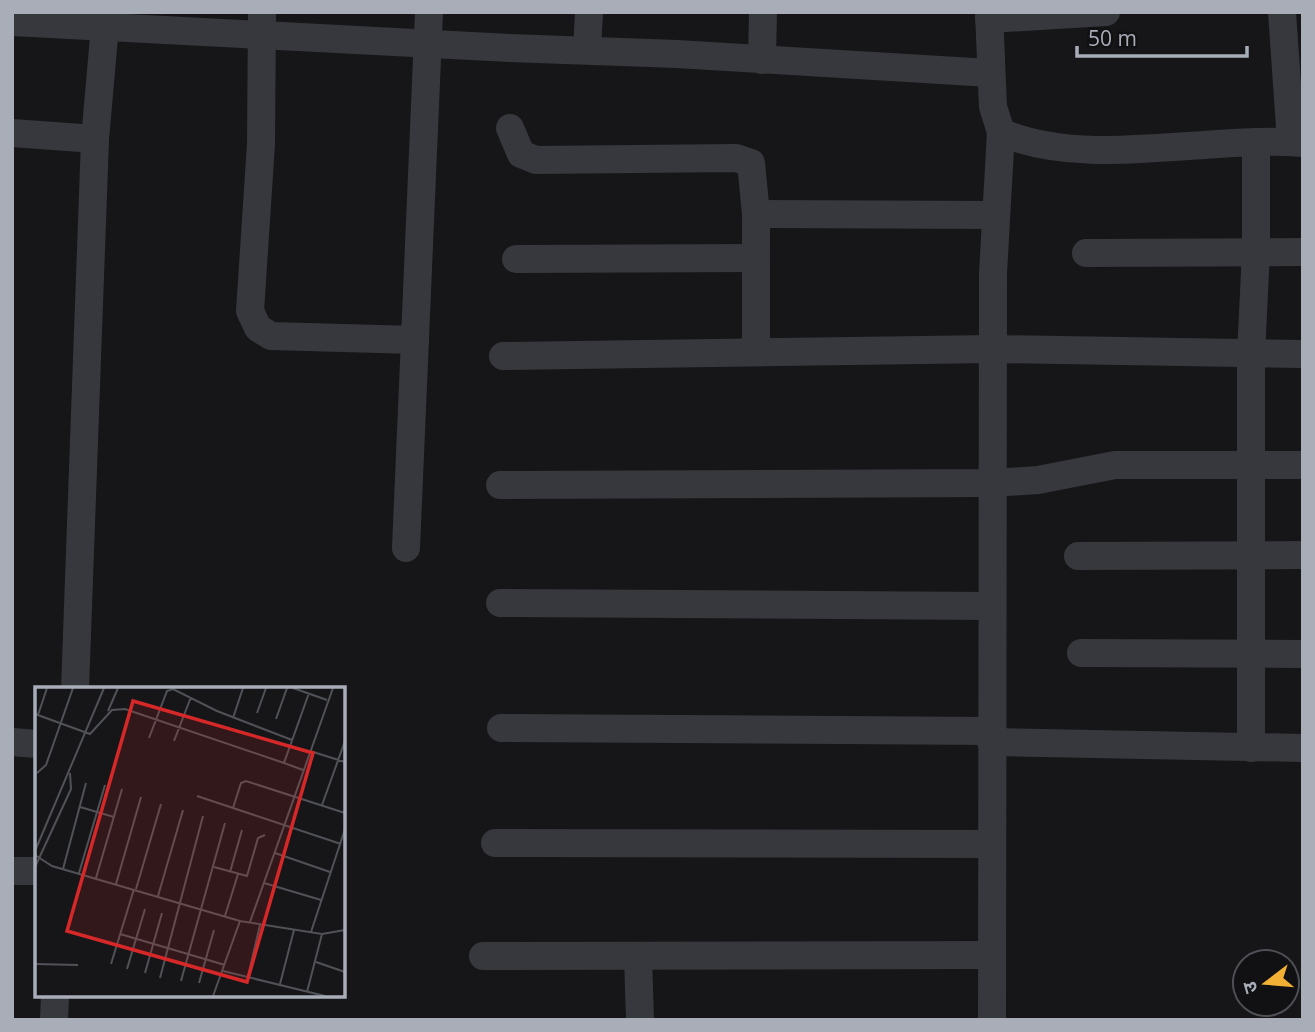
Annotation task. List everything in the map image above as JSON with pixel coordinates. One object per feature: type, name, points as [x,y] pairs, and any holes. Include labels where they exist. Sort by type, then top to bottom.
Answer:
[{"type":"street","points":[[406,548],[429,12]]},
{"type":"street","points":[[587,50],[589,12]]},
{"type":"street","points":[[762,60],[764,12]]},
{"type":"street","points":[[992,1020],[991,483],[996,215],[1001,132],[993,107],[989,16],[1106,12]]},
{"type":"street","points":[[1001,132],[1025,143],[1068,148],[1297,143],[1282,12]]},
{"type":"street","points":[[12,22],[105,26],[262,24],[428,44],[587,50],[990,73]]},
{"type":"street","points":[[262,24],[261,144],[250,311],[258,328],[271,336],[415,340]]},
{"type":"street","points":[[75,687],[95,139],[105,26]]},
{"type":"street","points":[[510,128],[521,155],[536,160],[746,158],[754,171],[756,352]]},
{"type":"street","points":[[12,133],[95,139]]},
{"type":"street","points":[[1251,748],[1251,355],[1256,251],[1256,142]]},
{"type":"street","points":[[756,214],[996,215]]},
{"type":"street","points":[[1086,253],[1303,251]]},
{"type":"street","points":[[516,259],[755,258]]},
{"type":"street","points":[[503,356],[993,349],[1303,354]]},
{"type":"street","points":[[500,485],[991,483],[1038,480],[1115,465],[1303,465]]},
{"type":"street","points":[[1078,556],[1303,555]]},
{"type":"street","points":[[500,603],[990,606]]},
{"type":"street","points":[[1081,653],[1303,654]]},
{"type":"street","points":[[500,728],[991,736],[1303,748]]},
{"type":"street","points":[[12,741],[35,744]]},
{"type":"street","points":[[495,843],[992,844]]},
{"type":"street","points":[[12,871],[35,872]]},
{"type":"street","points":[[483,956],[992,955]]},
{"type":"street","points":[[638,956],[640,1020]]},
{"type":"street","points":[[54,1020],[55,997]]}]
